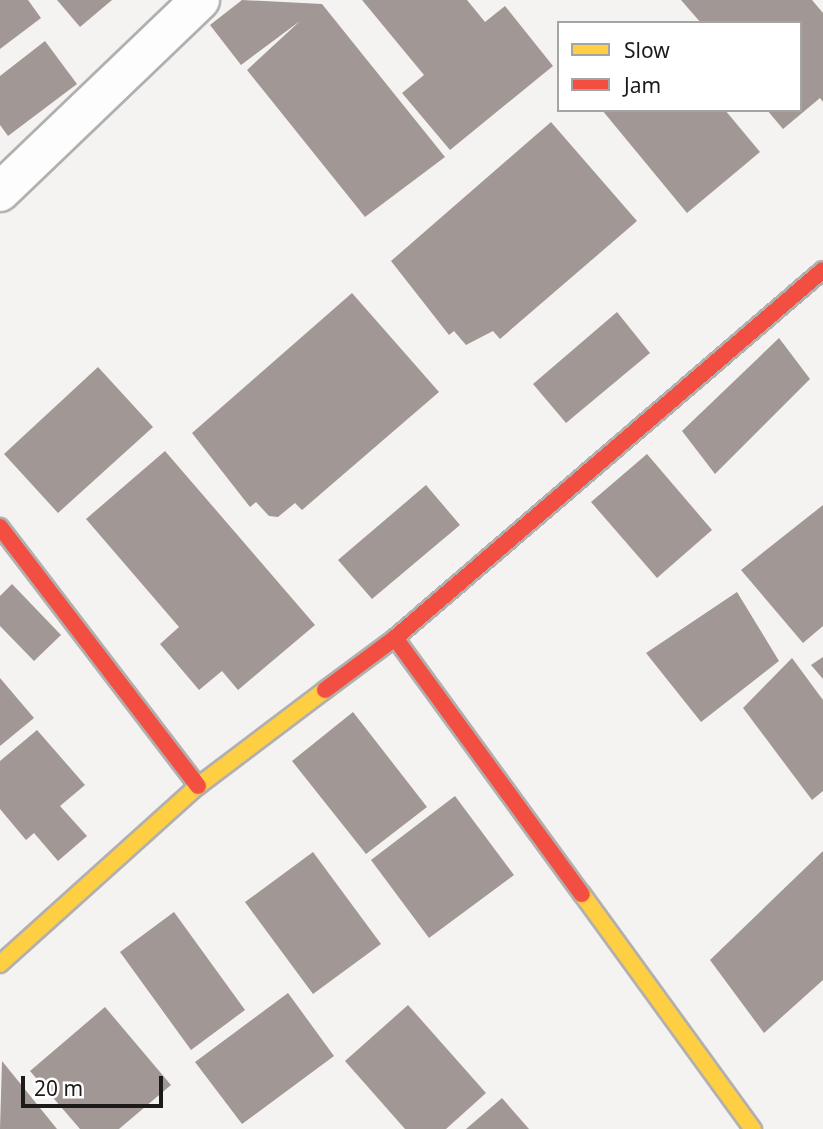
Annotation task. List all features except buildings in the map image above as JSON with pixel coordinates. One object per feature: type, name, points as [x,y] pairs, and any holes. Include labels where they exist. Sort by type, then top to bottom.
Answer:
[{"type":"street","points":[[0,192],[200,0]]},
{"type":"street","points":[[0,964],[198,786],[395,638],[823,270]]},
{"type":"street","points":[[0,527],[198,786]]},
{"type":"street","points":[[395,638],[753,1129]]},
{"type":"traffic: slow","points":[[0,964],[198,786],[325,690]]},
{"type":"traffic: slow","points":[[582,894],[753,1129]]},
{"type":"traffic: jam","points":[[325,690],[395,638],[823,270]]},
{"type":"traffic: jam","points":[[0,527],[198,786]]},
{"type":"traffic: jam","points":[[395,638],[582,894]]}]
